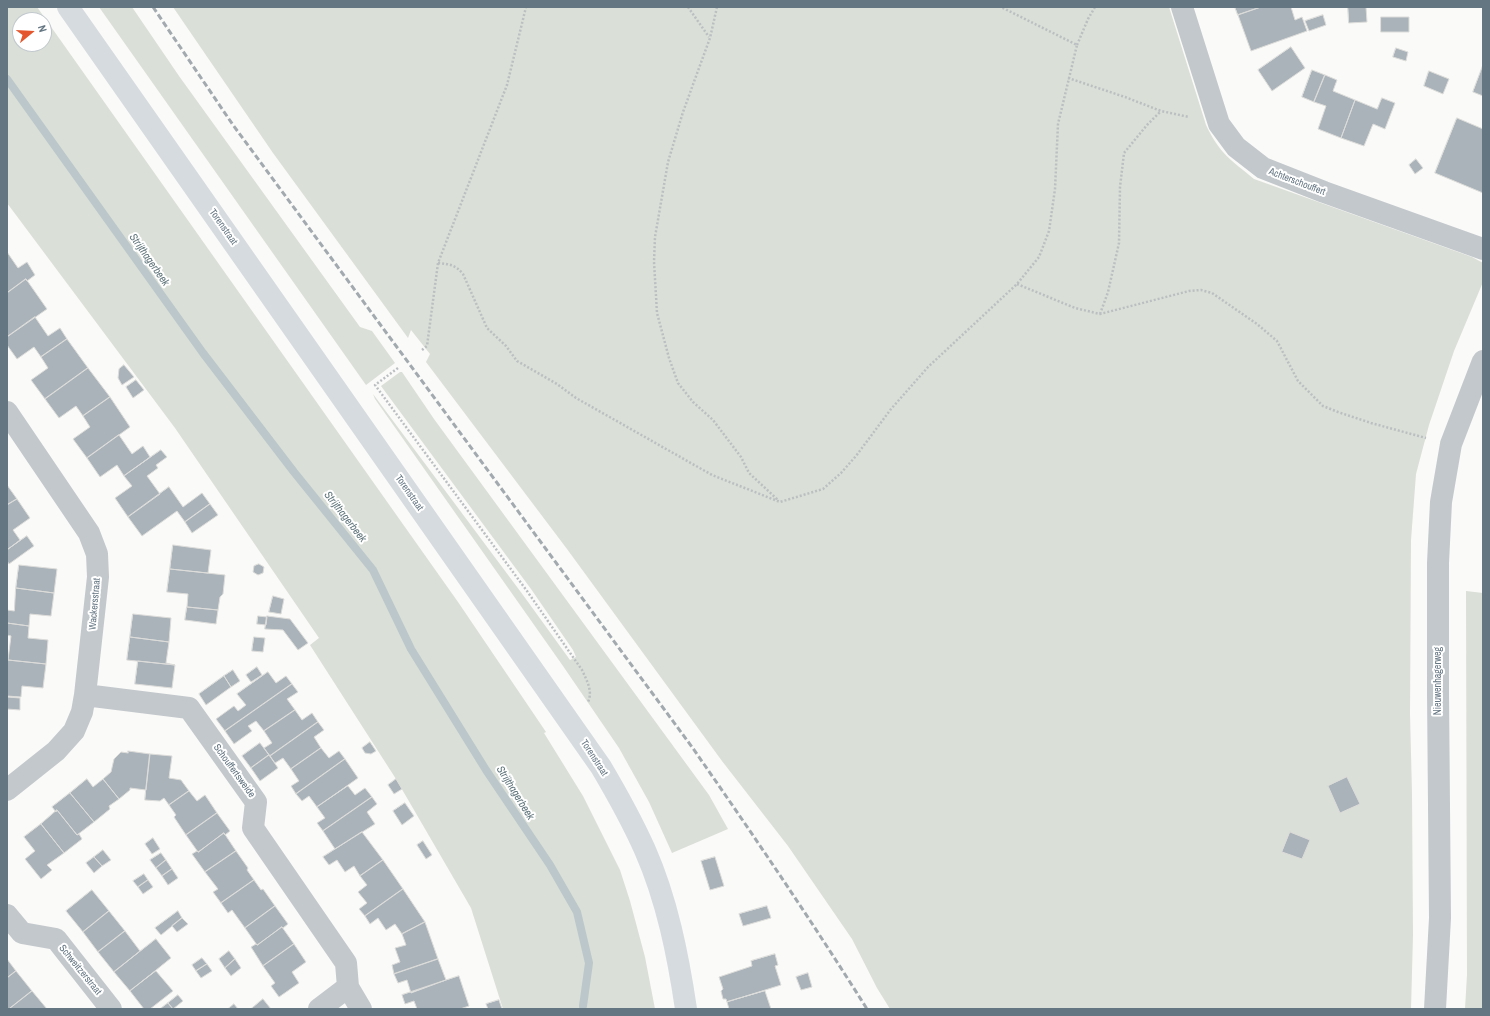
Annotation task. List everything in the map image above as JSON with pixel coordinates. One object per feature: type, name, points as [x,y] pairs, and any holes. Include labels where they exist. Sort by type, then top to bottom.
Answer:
[{"type":"street","name":"Torenstraat","points":[[68,7],[601,767],[626,810],[645,851],[659,889],[670,925],[686,1009]]},
{"type":"street","name":"Achterschouffert","points":[[1182,7],[1219,124],[1236,147],[1263,168],[1324,192],[1483,249]]},
{"type":"street","name":"Nieuwenhagerweg","points":[[1435,1009],[1440,918],[1438,563],[1441,502],[1451,444],[1483,361]]},
{"type":"street","name":"Wackersstraat","points":[[7,412],[88,533],[97,554],[98,577],[85,695],[82,712],[74,731],[56,751],[7,790]]},
{"type":"street","name":"Schouffertsweide","points":[[85,695],[189,708],[256,802],[253,828],[346,963],[348,987],[361,1009]]},
{"type":"street","name":"Schweitzerstraat","points":[[7,915],[22,933],[56,939],[112,1009]]},
{"type":"street","points":[[319,1009],[348,987]]},
{"type":"path","points":[[422,350],[427,346],[438,263],[507,85],[526,7]]},
{"type":"path","points":[[688,7],[710,38]]},
{"type":"path","points":[[717,7],[710,38],[683,112],[668,162],[655,238],[654,262],[657,313],[669,358],[678,383],[693,402],[713,420],[740,457],[749,474],[780,502]]},
{"type":"path","points":[[1001,7],[1077,45]]},
{"type":"path","points":[[438,263],[450,264],[459,268],[487,328],[506,346],[517,361],[557,384],[576,398],[712,475],[780,502],[823,489],[841,473],[856,456],[891,409],[928,367],[1017,284],[1039,257],[1049,231],[1055,189],[1058,124],[1068,78],[1077,45],[1095,7]]},
{"type":"path","points":[[1068,78],[1161,111],[1219,124]]},
{"type":"path","points":[[1100,314],[1108,292],[1119,243],[1120,187],[1124,153],[1147,125],[1161,111]]},
{"type":"path","points":[[1017,284],[1075,308],[1100,314],[1189,290],[1201,290],[1212,293],[1247,316],[1277,341],[1298,381],[1323,406],[1371,423],[1451,444]]},
{"type":"path","points":[[398,368],[375,385],[522,584],[582,670],[589,684],[590,696],[585,708]]},
{"type":"shaded area","points":[[7,7],[37,7],[41,12],[12,12],[12,52],[52,52],[52,28],[458,602],[546,732],[544,733],[583,796],[620,870],[645,957],[655,1009],[503,1009],[471,908],[396,779],[310,645],[319,638],[175,428],[7,203]]},
{"type":"shaded area","points":[[99,7],[132,7],[179,76],[360,327],[372,331],[395,363],[366,385]]},
{"type":"shaded area","points":[[173,7],[1169,7],[1206,125],[1216,143],[1226,155],[1254,179],[1472,257],[1483,263],[1483,282],[1454,351],[1429,425],[1416,474],[1411,540],[1410,714],[1413,935],[1411,1009],[890,1009],[877,988],[852,939],[788,846],[722,761],[567,549],[426,362],[430,354],[411,330],[408,338],[273,153]]},
{"type":"shaded area","points":[[402,372],[434,419],[709,795],[728,829],[672,853],[649,802],[619,748],[375,399],[373,394],[570,660],[576,657],[573,650],[531,589],[381,386]]},
{"type":"shaded area","points":[[1466,591],[1483,593],[1483,1009],[1465,1009],[1467,975]]},
{"type":"building","points":[[1235,7],[1261,7],[1238,15]]},
{"type":"building","points":[[1261,7],[1291,7],[1295,20],[1302,17],[1307,31],[1251,51],[1238,15]]},
{"type":"building","points":[[1348,7],[1366,7],[1367,22],[1349,23]]},
{"type":"building","points":[[1323,15],[1326,25],[1309,31],[1305,21]]},
{"type":"building","points":[[1381,17],[1409,17],[1409,32],[1381,32]]},
{"type":"building","points":[[1291,47],[1305,68],[1272,91],[1258,70]]},
{"type":"building","points":[[1396,48],[1408,52],[1406,61],[1393,57]]},
{"type":"building","points":[[1483,65],[1483,96],[1473,92]]},
{"type":"building","points":[[1312,70],[1325,75],[1314,102],[1302,97]]},
{"type":"building","points":[[1429,71],[1449,79],[1443,94],[1424,86]]},
{"type":"building","points":[[1325,75],[1337,80],[1333,91],[1355,100],[1341,138],[1318,129],[1326,106],[1314,102]]},
{"type":"building","points":[[1382,98],[1395,103],[1385,129],[1373,124],[1364,146],[1341,138],[1355,100],[1377,109]]},
{"type":"building","points":[[1457,118],[1483,129],[1483,193],[1435,173]]},
{"type":"building","points":[[1416,159],[1423,168],[1415,174],[1409,165]]},
{"type":"building","points":[[7,252],[18,268],[27,262],[35,275],[27,281],[26,279],[7,293]]},
{"type":"building","points":[[26,279],[47,309],[7,337],[7,293]]},
{"type":"building","points":[[35,317],[48,336],[60,328],[67,339],[41,357],[34,347],[17,359],[7,345],[7,337]]},
{"type":"building","points":[[67,339],[88,368],[45,399],[31,380],[48,368],[41,357]]},
{"type":"building","points":[[124,365],[134,377],[122,385],[118,378],[119,369]]},
{"type":"building","points":[[88,368],[110,397],[83,416],[76,406],[59,418],[45,399]]},
{"type":"building","points":[[136,380],[144,390],[133,398],[126,387]]},
{"type":"building","points":[[110,397],[130,427],[87,458],[73,439],[90,427],[83,416]]},
{"type":"building","points":[[119,435],[132,454],[143,446],[150,457],[124,476],[117,465],[100,477],[87,458]]},
{"type":"building","points":[[161,450],[167,457],[156,465],[158,468],[147,476],[160,494],[128,517],[115,498],[132,486],[124,476]]},
{"type":"building","points":[[7,485],[17,499],[7,505]]},
{"type":"building","points":[[169,487],[183,507],[202,493],[210,504],[185,522],[177,511],[142,536],[128,517]]},
{"type":"building","points":[[17,499],[30,518],[13,530],[20,540],[7,550],[7,505]]},
{"type":"building","points":[[210,504],[218,515],[192,533],[185,522]]},
{"type":"building","points":[[27,536],[34,546],[9,564],[7,561],[7,550]]},
{"type":"building","points":[[173,545],[211,550],[208,573],[170,569]]},
{"type":"building","points":[[259,564],[264,567],[263,573],[258,575],[253,572],[254,566]]},
{"type":"building","points":[[19,565],[57,569],[54,593],[16,588]]},
{"type":"building","points":[[170,569],[225,575],[223,594],[220,597],[218,610],[187,607],[188,594],[167,592]]},
{"type":"building","points":[[16,588],[54,593],[51,616],[30,614],[29,626],[7,623],[7,610],[14,611]]},
{"type":"building","points":[[273,596],[284,599],[281,614],[269,612]]},
{"type":"building","points":[[187,607],[218,610],[216,624],[185,620]]},
{"type":"building","points":[[133,614],[171,618],[169,642],[130,637]]},
{"type":"building","points":[[258,616],[267,617],[266,625],[257,624]]},
{"type":"building","points":[[267,616],[290,619],[308,643],[298,650],[283,630],[265,629]]},
{"type":"building","points":[[7,623],[29,626],[28,638],[48,640],[46,664],[8,660],[11,636],[7,635]]},
{"type":"building","points":[[130,637],[169,642],[166,663],[175,665],[127,660]]},
{"type":"building","points":[[254,637],[265,638],[263,652],[252,651]]},
{"type":"building","points":[[8,660],[46,664],[43,688],[22,686],[21,697],[7,696]]},
{"type":"building","points":[[138,661],[175,665],[172,688],[135,684]]},
{"type":"building","points":[[257,667],[262,675],[251,682],[246,675]]},
{"type":"building","points":[[233,670],[240,681],[231,687],[224,676]]},
{"type":"building","points":[[268,672],[276,683],[286,676],[292,684],[225,731],[216,719],[234,706],[238,711],[246,705],[237,694]]},
{"type":"building","points":[[224,676],[231,687],[206,705],[199,694]]},
{"type":"building","points":[[292,684],[298,692],[287,699],[295,710],[264,731],[256,721],[248,726],[252,731],[234,744],[225,731]]},
{"type":"building","points":[[7,697],[20,698],[20,710],[7,709]]},
{"type":"building","points":[[295,710],[302,720],[312,713],[318,722],[270,756],[264,748],[272,743],[264,731]]},
{"type":"building","points":[[318,722],[324,730],[314,737],[321,748],[291,769],[283,758],[275,763],[270,756]]},
{"type":"building","points":[[370,742],[376,751],[371,754],[365,753],[362,748]]},
{"type":"building","points":[[260,743],[269,755],[251,768],[242,756]]},
{"type":"building","points":[[321,748],[329,758],[339,751],[345,759],[296,794],[291,786],[299,781],[291,769]]},
{"type":"building","points":[[128,751],[150,754],[146,790],[130,788],[130,790],[119,799],[103,779],[111,772],[114,759],[121,752],[128,753]]},
{"type":"building","points":[[150,754],[172,756],[169,778],[181,780],[189,791],[169,805],[164,798],[160,801],[145,800]]},
{"type":"building","points":[[269,755],[278,768],[260,781],[251,768]]},
{"type":"building","points":[[345,759],[358,778],[317,807],[309,796],[302,801],[296,794]]},
{"type":"building","points":[[1347,777],[1360,804],[1340,813],[1328,786]]},
{"type":"building","points":[[87,779],[93,787],[103,779],[119,799],[109,806],[110,809],[94,822],[70,793]]},
{"type":"building","points":[[396,779],[402,789],[394,794],[388,785]]},
{"type":"building","points":[[348,786],[355,795],[365,788],[372,797],[323,831],[317,823],[325,818],[317,807]]},
{"type":"building","points":[[189,791],[197,801],[205,795],[217,813],[186,835],[174,817],[176,815],[169,805]]},
{"type":"building","points":[[70,793],[94,822],[77,835],[57,810],[56,812],[52,807]]},
{"type":"building","points":[[372,797],[377,804],[367,812],[375,824],[335,849],[323,831]]},
{"type":"building","points":[[405,803],[414,816],[402,825],[393,811]]},
{"type":"building","points":[[57,810],[82,839],[64,853],[41,824]]},
{"type":"building","points":[[217,813],[230,831],[225,835],[224,833],[198,852],[186,835]]},
{"type":"building","points":[[41,824],[64,853],[47,865],[52,870],[41,879],[25,859],[35,851],[24,837]]},
{"type":"building","points":[[362,832],[383,860],[360,876],[354,866],[345,872],[337,860],[329,865],[323,857]]},
{"type":"building","points":[[1290,832],[1310,840],[1302,859],[1282,852]]},
{"type":"building","points":[[224,833],[236,851],[205,872],[192,854],[197,851],[198,852]]},
{"type":"building","points":[[153,838],[160,849],[152,854],[145,844]]},
{"type":"building","points":[[423,841],[432,855],[426,859],[417,845]]},
{"type":"building","points":[[103,850],[111,860],[102,866],[94,857]]},
{"type":"building","points":[[236,851],[248,868],[247,870],[254,880],[221,903],[213,892],[218,889],[205,872]]},
{"type":"building","points":[[161,853],[166,860],[156,868],[150,860]]},
{"type":"building","points":[[94,857],[102,866],[94,873],[86,863]]},
{"type":"building","points":[[715,857],[724,886],[710,890],[701,861]]},
{"type":"building","points":[[166,860],[172,869],[162,876],[156,868]]},
{"type":"building","points":[[383,860],[403,889],[365,916],[359,909],[367,903],[358,892],[367,885],[360,876]]},
{"type":"building","points":[[172,869],[178,878],[168,885],[162,876]]},
{"type":"building","points":[[144,874],[148,880],[138,887],[133,881]]},
{"type":"building","points":[[148,880],[153,887],[143,894],[138,887]]},
{"type":"building","points":[[254,880],[261,890],[263,889],[275,906],[245,928],[232,910],[228,913],[221,903]]},
{"type":"building","points":[[403,889],[425,922],[402,934],[395,924],[386,930],[378,918],[370,924],[365,916]]},
{"type":"building","points":[[92,890],[109,911],[83,932],[66,911]]},
{"type":"building","points":[[275,906],[288,924],[257,945],[245,928]]},
{"type":"building","points":[[767,906],[771,918],[743,926],[739,914]]},
{"type":"building","points":[[109,911],[125,931],[98,952],[83,932]]},
{"type":"building","points":[[178,911],[182,918],[161,935],[155,928]]},
{"type":"building","points":[[182,918],[188,924],[177,932],[172,926]]},
{"type":"building","points":[[425,922],[438,959],[394,974],[392,965],[400,962],[395,948],[406,945],[402,934]]},
{"type":"building","points":[[282,927],[294,944],[263,966],[251,947],[256,944],[257,945]]},
{"type":"building","points":[[125,931],[140,951],[114,972],[98,952]]},
{"type":"building","points":[[156,939],[171,958],[130,991],[114,972]]},
{"type":"building","points":[[294,944],[306,962],[292,972],[299,983],[279,997],[271,986],[275,983],[263,966]]},
{"type":"building","points":[[229,951],[235,959],[225,968],[219,959]]},
{"type":"building","points":[[775,954],[778,965],[775,966],[781,985],[727,1002],[726,999],[723,999],[721,991],[723,989],[719,977],[752,966],[751,961]]},
{"type":"building","points":[[202,958],[207,964],[196,971],[192,965]]},
{"type":"building","points":[[7,959],[16,971],[7,978]]},
{"type":"building","points":[[235,959],[241,968],[231,976],[225,968]]},
{"type":"building","points":[[438,959],[446,980],[411,993],[407,980],[398,983],[394,974]]},
{"type":"building","points":[[207,964],[212,971],[201,978],[196,971]]},
{"type":"building","points":[[16,971],[32,991],[7,1009],[7,978]]},
{"type":"building","points":[[156,971],[173,991],[150,1009],[144,1009],[130,991]]},
{"type":"building","points":[[808,973],[812,987],[801,990],[796,977]]},
{"type":"building","points":[[459,976],[469,1006],[460,1009],[417,1009],[414,1001],[405,1004],[402,995]]},
{"type":"building","points":[[32,991],[47,1009],[9,1009]]},
{"type":"building","points":[[765,991],[771,1009],[729,1009],[727,1002]]},
{"type":"building","points":[[178,995],[183,1001],[173,1009],[168,1003]]},
{"type":"building","points":[[263,999],[271,1009],[251,1009]]},
{"type":"building","points":[[499,1000],[502,1009],[488,1009],[486,1004]]},
{"type":"building","points":[[168,1003],[173,1009],[160,1009]]},
{"type":"building","points":[[234,1004],[238,1009],[228,1009]]},
{"type":"waterway","name":"Strijthagerbeek","points":[[7,79],[203,353],[294,472],[373,570],[411,649],[486,770],[550,865],[577,912],[589,963],[583,1006]]},
{"type":"railway","points":[[153,7],[233,125],[692,747],[781,877],[867,1009]]}]
